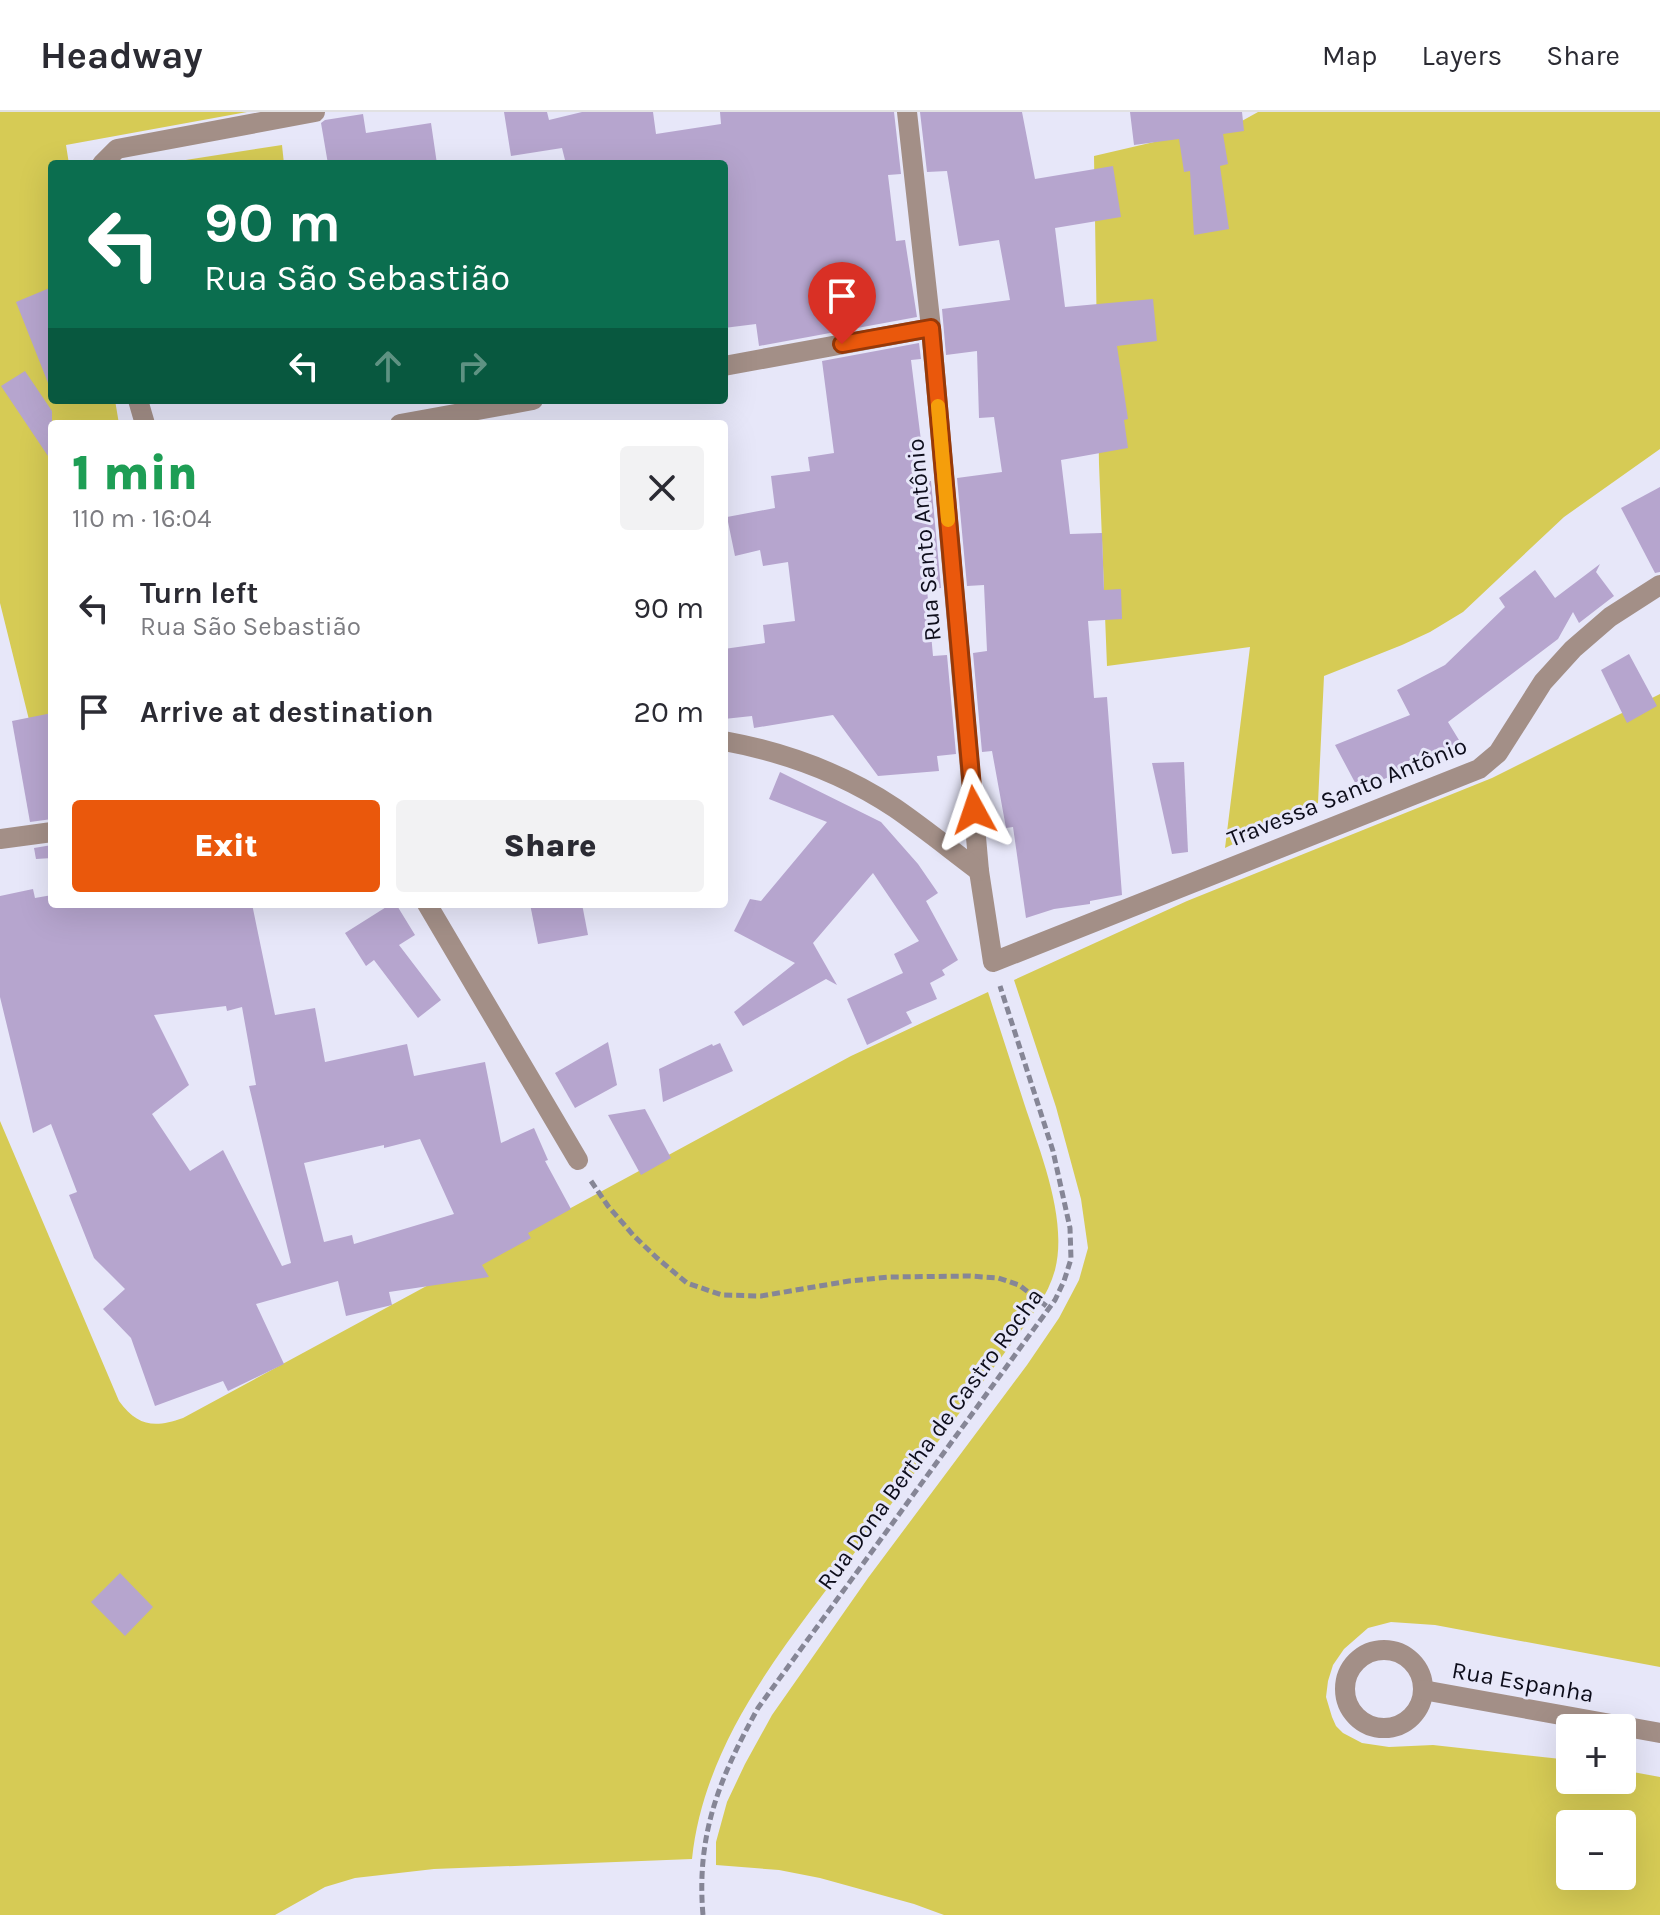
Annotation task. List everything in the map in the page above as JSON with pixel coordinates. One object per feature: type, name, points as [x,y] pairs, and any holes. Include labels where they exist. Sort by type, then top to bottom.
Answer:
[{"type":"street","points":[[106,160],[117,149],[315,112]]},
{"type":"street","name":"Rua Santo Antônio","points":[[907,112],[931,328],[979,871],[993,962]]},
{"type":"street","points":[[728,365],[931,328]]},
{"type":"street","points":[[422,420],[511,404]]},
{"type":"street","name":"Travessa Santo Antônio","points":[[993,962],[1479,769],[1498,753],[1543,682],[1573,649],[1610,617],[1660,585]]},
{"type":"street","points":[[728,742],[804,762],[850,782],[893,807],[979,871]]},
{"type":"street","points":[[0,839],[48,833]]},
{"type":"street","points":[[429,908],[578,1160]]},
{"type":"street","name":"Rua Espanha","points":[[1423,1690],[1660,1733]]},
{"type":"path","name":"Rua Dona Bertha de Castro Rocha","points":[[703,1915],[700,1886],[704,1841],[715,1798],[735,1749],[758,1708],[1049,1308],[1064,1281],[1071,1259],[1070,1228],[1053,1151],[993,962]]},
{"type":"path","points":[[578,1160],[608,1206],[657,1258],[687,1283],[722,1295],[761,1296],[890,1277],[970,1276],[998,1278],[1019,1285],[1049,1308]]},
{"type":"shaded area","points":[[0,112],[247,112],[66,145],[68,160],[48,160],[48,404],[116,404],[118,420],[48,420],[48,767],[41,768],[0,603]]},
{"type":"shaded area","points":[[1258,112],[1660,112],[1660,449],[1564,517],[1463,612],[1402,645],[1324,676],[1318,803],[1225,848],[1250,647],[1107,666],[1099,464],[1094,156],[1240,122]]},
{"type":"shaded area","points":[[282,145],[284,160],[186,160]]},
{"type":"shaded area","points":[[1660,694],[1660,1667],[1435,1625],[1391,1622],[1368,1628],[1344,1649],[1333,1665],[1326,1697],[1336,1726],[1362,1743],[1389,1747],[1433,1745],[1556,1758],[1556,1794],[1636,1794],[1636,1773],[1660,1777],[1660,1915],[944,1915],[820,1878],[779,1870],[716,1865],[716,1842],[727,1802],[772,1715],[868,1578],[1027,1365],[1059,1318],[1079,1280],[1088,1248],[1081,1199],[1056,1107],[1014,980],[1187,901],[1492,778]]},
{"type":"shaded area","points":[[988,992],[1055,1208],[1058,1250],[1052,1280],[1027,1323],[807,1615],[755,1690],[714,1771],[700,1814],[692,1859],[434,1869],[355,1878],[325,1887],[275,1915],[0,1915],[0,1121],[119,1401],[140,1420],[164,1423],[183,1418],[851,1056]]},
{"type":"building","points":[[504,112],[547,112],[549,120],[582,112],[653,112],[656,134],[721,124],[720,112],[894,112],[901,174],[888,175],[896,241],[905,240],[917,317],[759,346],[756,324],[728,328],[728,160],[565,160],[562,148],[511,156]]},
{"type":"building","points":[[920,112],[1022,112],[1035,179],[1113,166],[1121,217],[1055,228],[1065,307],[1153,299],[1157,341],[1117,346],[1128,419],[1124,420],[1128,448],[1061,460],[1070,534],[1102,533],[1104,590],[1121,589],[1122,619],[1088,621],[1094,698],[1107,697],[1122,895],[1026,918],[1013,827],[1006,828],[992,751],[982,752],[973,653],[987,651],[984,585],[967,586],[957,478],[1002,472],[994,417],[979,418],[977,351],[946,355],[942,309],[1010,300],[999,240],[959,246],[947,171],[927,172]]},
{"type":"building","points":[[1130,112],[1242,112],[1244,131],[1223,134],[1228,164],[1220,166],[1229,229],[1194,235],[1190,171],[1184,172],[1179,139],[1134,145]]},
{"type":"building","points":[[363,114],[366,133],[431,123],[436,160],[327,160],[321,123]]},
{"type":"building","points":[[48,289],[48,383],[16,302]]},
{"type":"building","points":[[919,343],[921,359],[911,360],[926,481],[931,481],[941,588],[927,589],[933,656],[947,655],[956,754],[937,756],[939,771],[878,776],[833,715],[754,728],[752,716],[728,719],[728,648],[765,643],[763,625],[795,621],[788,562],[763,566],[760,550],[735,556],[728,517],[775,508],[771,476],[810,471],[808,457],[834,453],[822,361]]},
{"type":"building","points":[[25,371],[52,411],[52,420],[48,420],[48,456],[1,386]]},
{"type":"building","points":[[1660,487],[1660,572],[1655,573],[1621,508]]},
{"type":"building","points":[[1600,564],[1596,572],[1614,596],[1579,623],[1573,612],[1558,639],[1448,722],[1462,745],[1359,790],[1335,745],[1410,715],[1397,690],[1445,665],[1505,607],[1499,598],[1535,570],[1555,598]]},
{"type":"building","points":[[1629,654],[1657,706],[1627,723],[1601,670]]},
{"type":"building","points":[[48,714],[48,820],[30,822],[12,721]]},
{"type":"building","points":[[1184,762],[1188,852],[1172,854],[1152,763]]},
{"type":"building","points":[[780,772],[881,822],[918,864],[938,893],[926,901],[958,960],[942,970],[945,975],[930,983],[937,999],[906,1012],[912,1023],[867,1045],[847,999],[903,973],[894,954],[919,941],[873,873],[813,943],[837,985],[826,979],[743,1026],[734,1012],[795,963],[734,931],[750,899],[761,901],[827,822],[769,799]]},
{"type":"building","points":[[48,846],[48,858],[36,859],[34,848]]},
{"type":"building","points":[[33,889],[35,898],[48,896],[48,908],[253,908],[275,1015],[315,1008],[325,1062],[407,1044],[414,1076],[485,1062],[501,1143],[534,1128],[548,1160],[545,1161],[571,1209],[528,1233],[531,1238],[482,1265],[489,1277],[389,1292],[392,1305],[346,1316],[338,1281],[256,1304],[284,1364],[228,1391],[223,1381],[155,1406],[131,1338],[103,1309],[125,1289],[94,1258],[69,1195],[77,1192],[51,1124],[33,1133],[0,997],[0,896]],"holes":[[[226,1006],[227,1011],[242,1007],[256,1085],[249,1086],[291,1263],[282,1266],[223,1150],[190,1171],[152,1114],[189,1085],[154,1015]],[[420,1139],[454,1214],[354,1244],[352,1235],[324,1242],[304,1163]]]},
{"type":"building","points":[[385,908],[398,908],[415,935],[399,945],[441,1000],[418,1018],[374,960],[366,966],[345,933]]},
{"type":"building","points":[[531,908],[583,908],[588,935],[538,944]]},
{"type":"building","points":[[608,1042],[617,1085],[575,1108],[555,1073]]},
{"type":"building","points":[[720,1043],[733,1071],[663,1102],[659,1069]]},
{"type":"building","points":[[645,1109],[671,1158],[641,1175],[608,1115]]},
{"type":"building","points":[[120,1573],[153,1607],[125,1636],[91,1602]]},
{"type":"slow traffic","points":[[938,406],[948,520]]},
{"type":"route","points":[[842,344],[931,328],[974,810]]}]
